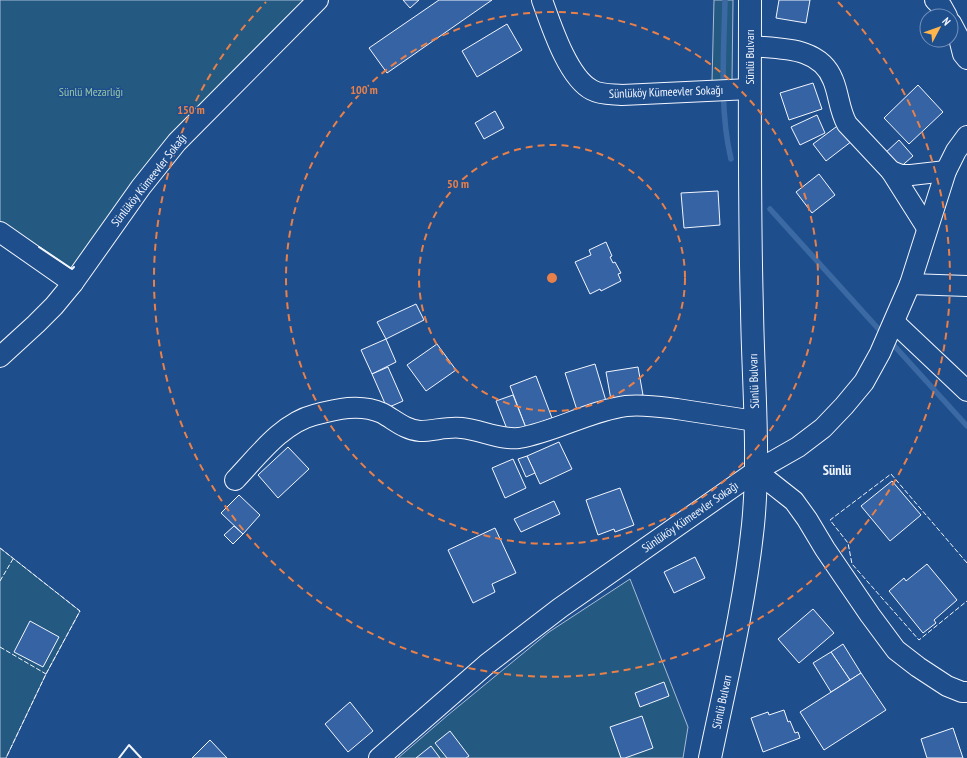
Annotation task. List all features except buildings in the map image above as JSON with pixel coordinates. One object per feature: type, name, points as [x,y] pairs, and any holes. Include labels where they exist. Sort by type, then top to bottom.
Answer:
[{"type":"main road","name":"Sünlü Bulvarı","points":[[710,758],[738,623],[747,571],[753,523],[756,471],[750,238],[750,0]]},
{"type":"street","name":"Sünlüköy Kümeevler Sokağı","points":[[0,356],[54,306],[73,283],[141,187],[177,142],[318,0]]},
{"type":"street","name":"Sünlüköy Kümeevler Sokağı","points":[[542,0],[564,55],[584,85],[593,91],[605,94],[622,95],[750,89]]},
{"type":"street","points":[[935,0],[943,8]]},
{"type":"street","points":[[959,28],[963,54],[967,59]]},
{"type":"street","points":[[750,46],[801,51],[813,56],[824,64],[833,79],[842,114],[847,124],[890,171],[927,228]]},
{"type":"street","name":"Sünlüköy Kümeevler Sokağı","points":[[379,758],[487,664],[560,608],[756,471],[798,447],[823,428],[844,406],[864,382],[880,353],[910,284],[946,171],[956,151],[967,136]]},
{"type":"street","points":[[890,171],[901,175],[946,171]]},
{"type":"street","points":[[0,232],[73,283]]},
{"type":"street","points":[[910,284],[959,285],[967,299]]},
{"type":"street","points":[[894,322],[967,391]]},
{"type":"street","points":[[235,480],[282,432],[293,424],[312,416],[350,408],[365,408],[381,413],[408,429],[419,431],[447,427],[462,428],[509,438],[518,438],[534,434],[586,416],[626,406],[640,405],[665,407],[755,422]]},
{"type":"street","points":[[756,471],[794,501],[825,549],[896,650],[918,667],[947,686],[962,692],[967,692]]},
{"type":"green space","name":"Sünlü Mezarlığı","points":[[0,0],[309,0],[72,269],[0,222]]},
{"type":"green space","points":[[714,0],[733,0],[732,81],[712,82]]},
{"type":"green space","points":[[0,548],[80,611],[46,674],[6,758],[0,758]]},
{"type":"green space","points":[[630,579],[688,727],[683,758],[398,758],[549,632]]},
{"type":"waterway","points":[[725,0],[723,80],[725,121],[731,159]]},
{"type":"waterway","points":[[770,209],[883,334]]},
{"type":"waterway","points":[[889,340],[967,426]]},
{"type":"fence","points":[[967,563],[891,474],[830,520],[848,543],[852,564],[919,640],[967,601]]},
{"type":"fence","points":[[0,548],[80,611],[46,674],[6,758]]},
{"type":"fence","points":[[0,581],[13,559]]},
{"type":"fence","points":[[0,647],[46,674]]},
{"type":"wall","points":[[39,247],[72,269],[74,267]]},
{"type":"wall","points":[[119,758],[129,745],[141,758]]},
{"type":"district","name":"Sünlü","points":[[837,470]]}]
